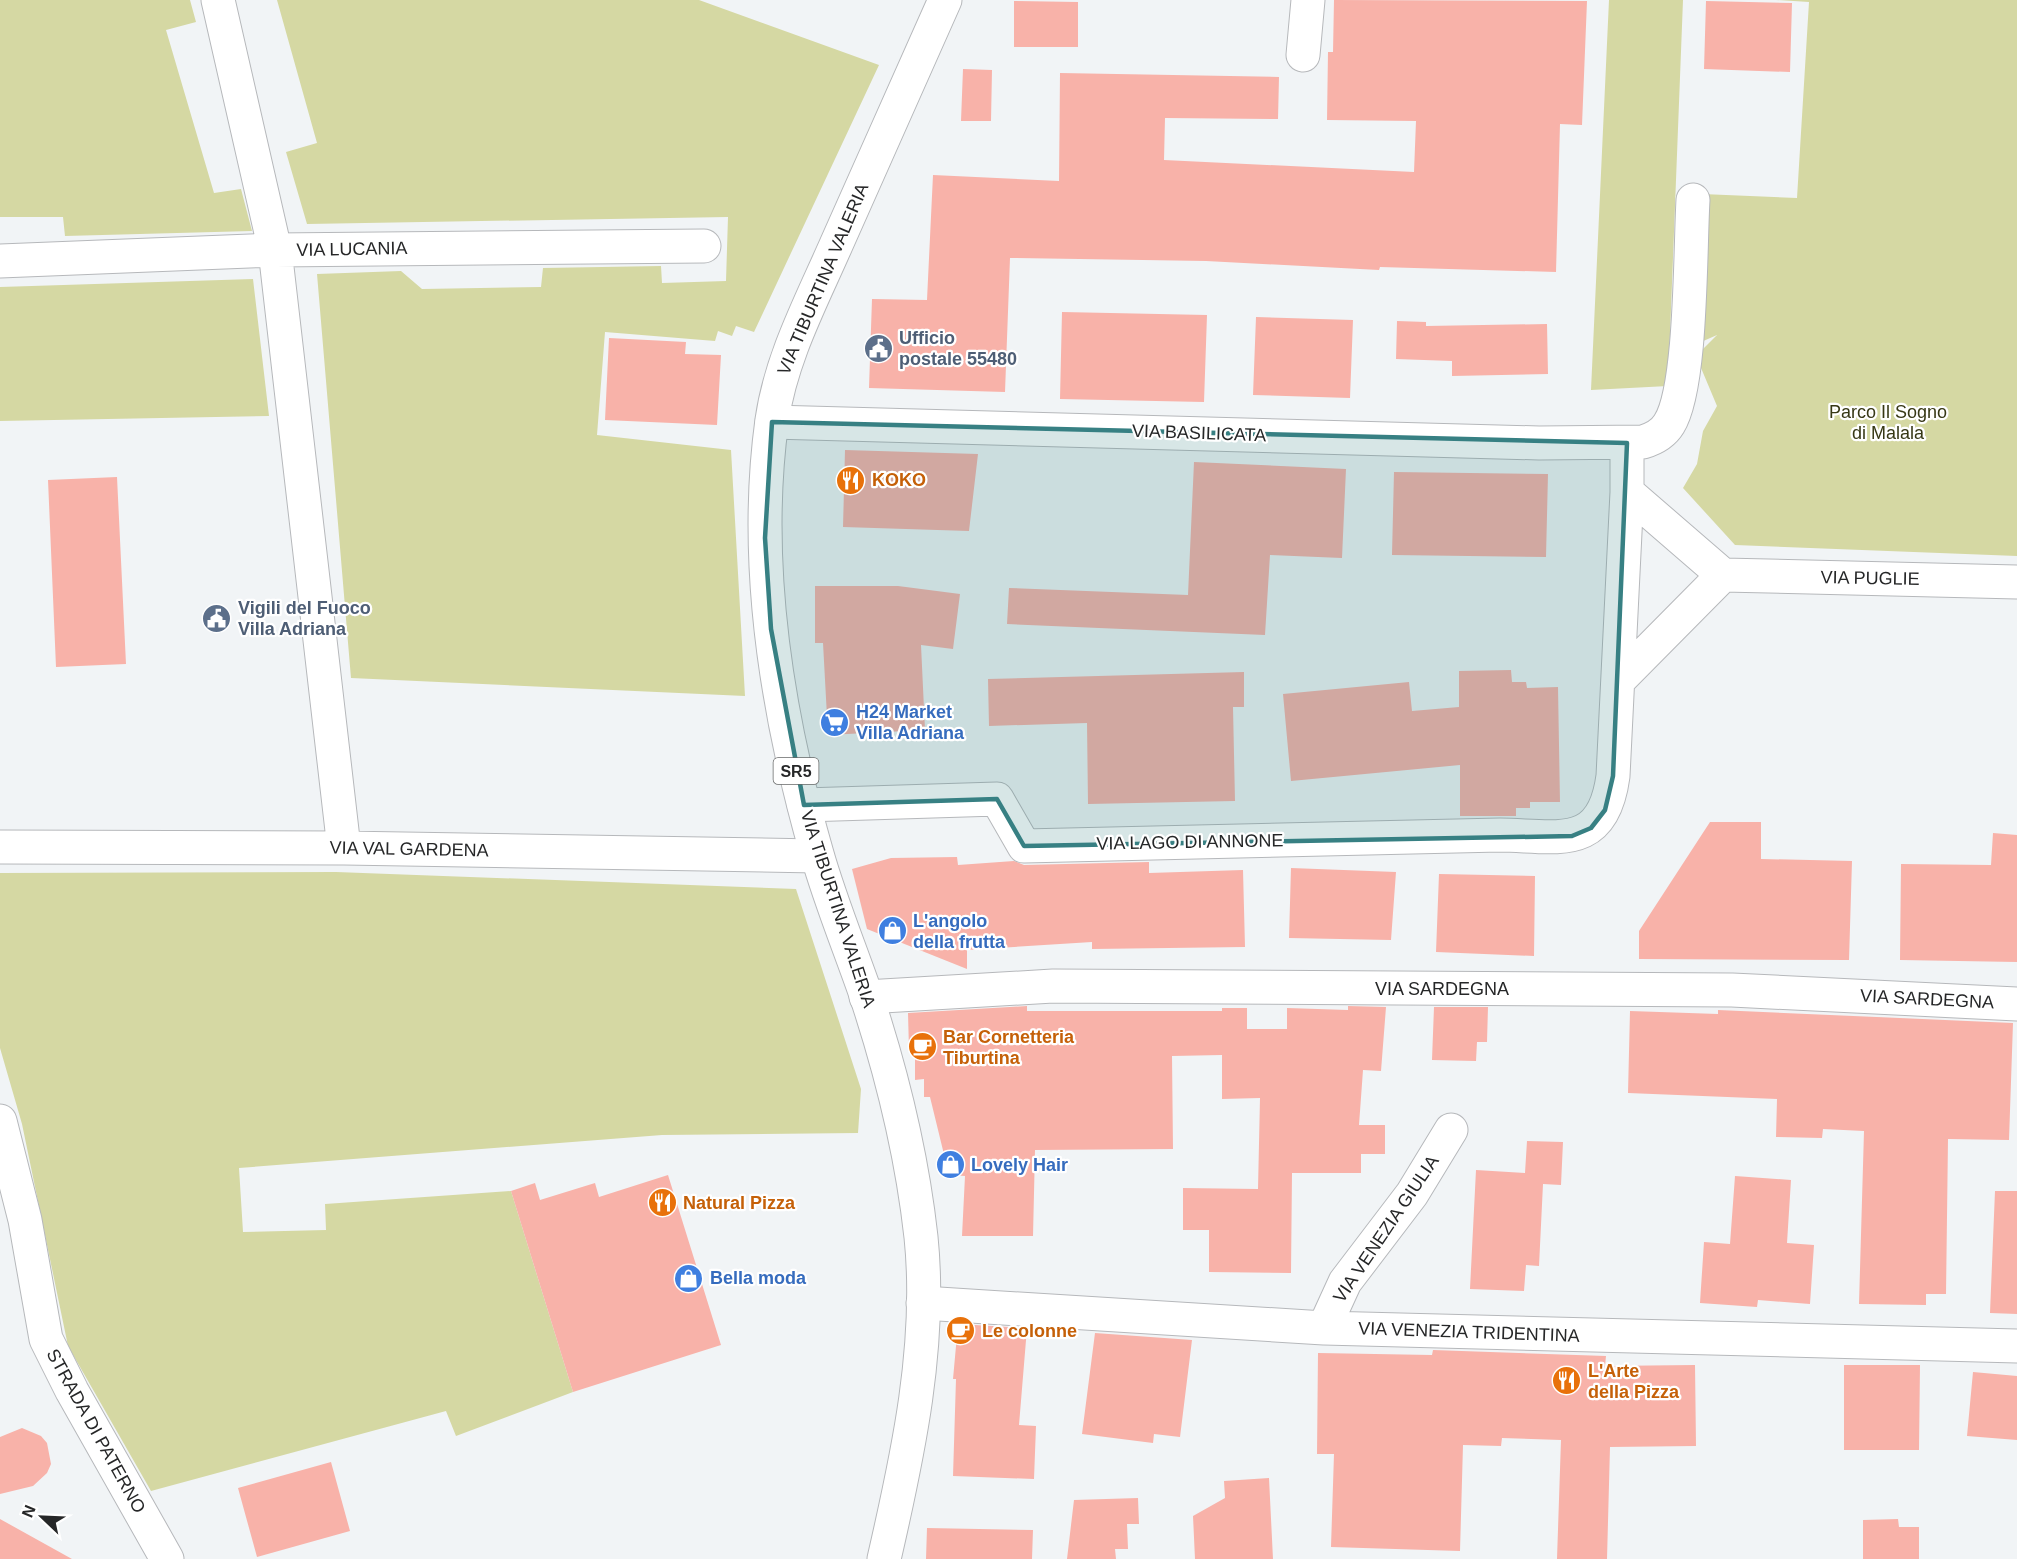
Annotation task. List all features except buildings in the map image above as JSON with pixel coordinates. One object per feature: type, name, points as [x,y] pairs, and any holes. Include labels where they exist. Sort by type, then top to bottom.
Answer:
[{"type":"street","points":[[218,0],[275,250],[344,848]]},
{"type":"street","name":"VIA TIBURTINA VALERIA","points":[[884,1559],[901,1483],[918,1372],[922,1303],[921,1241],[911,1166],[866,997],[817,856],[804,805],[779,684],[770,618],[765,538],[771,422],[786,358],[945,0]]},
{"type":"street","points":[[1303,54],[1308,0]]},
{"type":"street","name":"VIA BASILICATA","points":[[771,422],[1643,442],[1657,436],[1668,426],[1676,409],[1684,361],[1693,200]]},
{"type":"street","name":"VIA LUCANIA","points":[[0,261],[275,250],[704,246]]},
{"type":"street","points":[[1619,680],[1627,443]]},
{"type":"street","points":[[1619,680],[1723,575],[1627,492]]},
{"type":"street","name":"VIA PUGLIE","points":[[1723,575],[2017,582]]},
{"type":"street","name":"VIA LAGO DI ANNONE","points":[[804,805],[997,799],[1024,846],[1500,835],[1572,836],[1591,828],[1598,821],[1612,786],[1619,680]]},
{"type":"street","name":"VIA VAL GARDENA","points":[[0,847],[344,848],[817,856]]},
{"type":"street","name":"VIA SARDEGNA","points":[[866,997],[1065,986],[1732,990],[2017,1004]]},
{"type":"street","name":"STRADA DI PATERNO","points":[[0,1121],[25,1220],[46,1339],[88,1421],[167,1559]]},
{"type":"street","name":"VIA VENEZIA GIULIA","points":[[1324,1328],[1346,1282],[1418,1185],[1450,1130]]},
{"type":"street","name":"VIA VENEZIA TRIDENTINA","points":[[922,1303],[1324,1328],[2017,1346]]},
{"type":"highlighted area","points":[[772,422],[1627,443],[1613,776],[1605,810],[1591,828],[1572,836],[1024,846],[997,799],[804,805],[771,629],[765,538]]},
{"type":"green space","points":[[0,0],[190,0],[196,22],[166,30],[214,193],[241,189],[252,231],[65,236],[63,217],[0,217]]},
{"type":"green space","points":[[277,0],[699,0],[879,65],[754,332],[736,326],[732,336],[718,331],[715,341],[605,332],[597,435],[731,450],[745,696],[351,678],[317,274],[401,271],[422,289],[541,287],[543,268],[661,266],[662,283],[726,281],[728,217],[307,224],[286,152],[317,143]]},
{"type":"green space","points":[[1609,0],[1683,0],[1668,386],[1591,390]]},
{"type":"green space","name":"Parco Il Sogno di Malala","points":[[1776,0],[2017,0],[2017,556],[1735,545],[1683,488],[1697,464],[1703,431],[1717,406],[1696,356],[1717,335],[1692,346],[1702,194],[1797,198],[1809,2]]},
{"type":"green space","points":[[253,279],[269,416],[0,421],[0,287]]},
{"type":"green space","points":[[336,872],[796,889],[861,1089],[858,1133],[662,1135],[239,1168],[243,1232],[326,1230],[325,1204],[511,1191],[573,1392],[456,1436],[446,1411],[151,1491],[68,1346],[22,1124],[0,1048],[0,873]]},
{"type":"place","name":"Ufficio postale 55480","points":[[878,348]]},
{"type":"place","name":"KOKO","points":[[851,480]]},
{"type":"place","name":"Vigili del Fuoco Villa Adriana","points":[[217,618]]},
{"type":"place","name":"H24 Market Villa Adriana","points":[[835,722]]},
{"type":"place","name":"L'angolo della frutta","points":[[892,931]]},
{"type":"place","name":"Bar Cornetteria Tiburtina","points":[[922,1047]]},
{"type":"place","name":"Lovely Hair","points":[[950,1165]]},
{"type":"place","name":"Natural Pizza","points":[[662,1203]]},
{"type":"place","name":"Bella moda","points":[[689,1278]]},
{"type":"place","name":"Le colonne","points":[[961,1331]]},
{"type":"place","name":"L'Arte della Pizza","points":[[1567,1381]]}]
